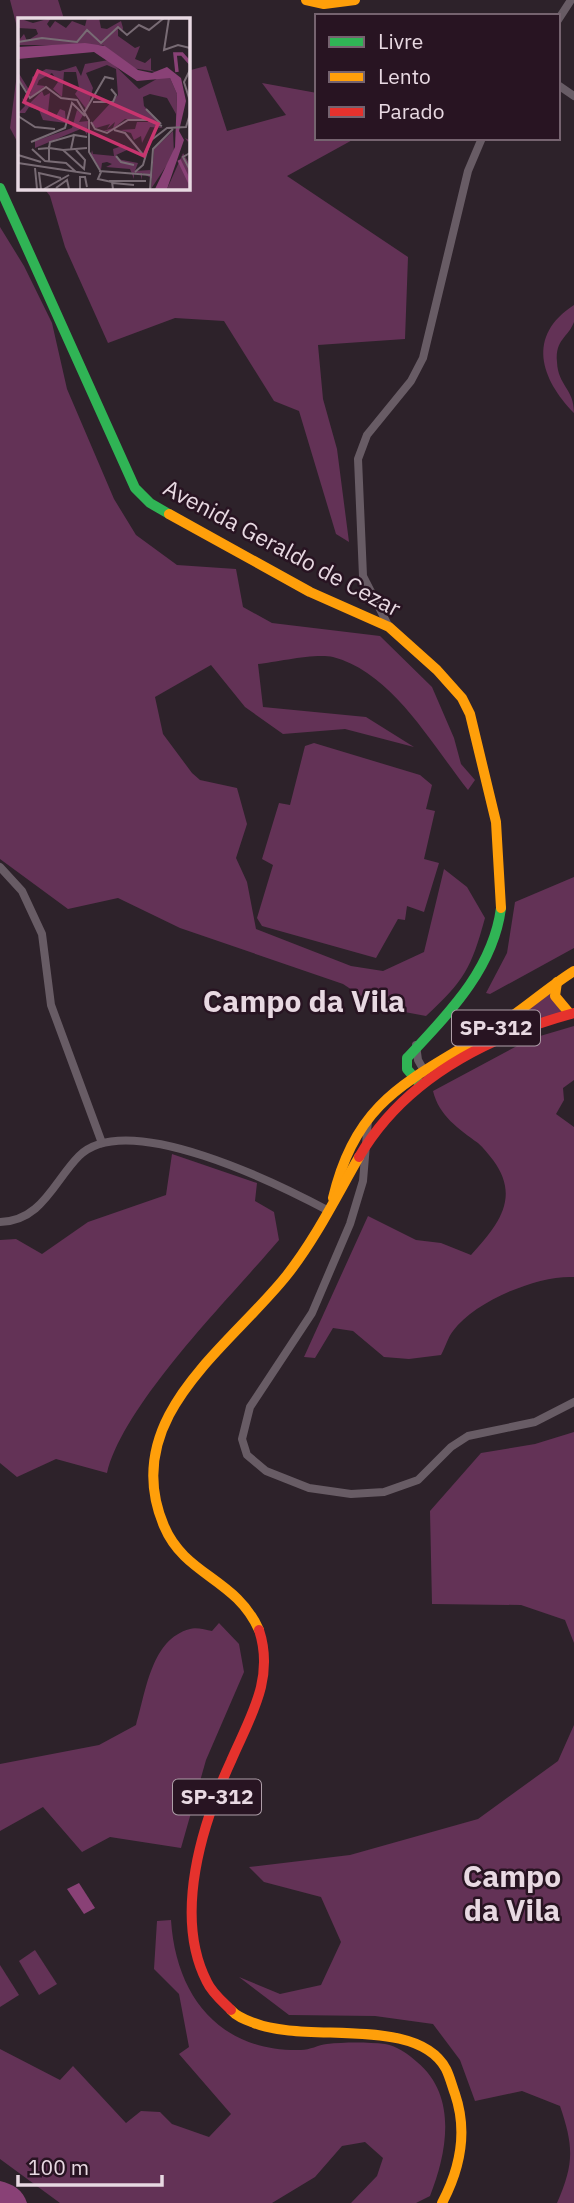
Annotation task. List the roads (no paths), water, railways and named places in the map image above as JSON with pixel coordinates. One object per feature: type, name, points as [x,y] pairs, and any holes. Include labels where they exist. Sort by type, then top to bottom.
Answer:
[{"type":"main road","points":[[306,0],[324,4],[355,0]]},
{"type":"main road","name":"Avenida Geraldo de Cezar","points":[[0,188],[135,488],[150,503],[310,592],[389,627],[437,670],[463,698],[470,714],[490,793],[502,873],[498,930],[465,995],[416,1045]]},
{"type":"main road","name":"SP-312","points":[[442,2203],[459,2162],[463,2138],[454,2086],[432,2054],[414,2039],[399,2035],[312,2035],[259,2029],[227,2008],[209,1988],[197,1962],[192,1944],[193,1901],[206,1835],[228,1766],[257,1705],[266,1663],[264,1643],[250,1612],[233,1592],[180,1553],[171,1538],[155,1500],[153,1460],[165,1425],[187,1386],[287,1275],[330,1208],[368,1141],[391,1111],[425,1078],[574,971]]},
{"type":"main road","points":[[557,982],[555,996],[572,1014]]},
{"type":"main road","name":"SP-312","points":[[330,1208],[340,1160],[383,1099],[412,1077],[425,1078],[496,1041],[572,1014]]},
{"type":"main road","points":[[412,1077],[406,1065],[416,1045]]},
{"type":"street","points":[[560,17],[571,0]]},
{"type":"street","points":[[389,627],[363,576],[358,459],[366,435],[411,381],[423,358],[468,171],[481,140]]},
{"type":"street","points":[[0,867],[22,891],[42,934],[51,1005],[79,1073],[102,1143]]},
{"type":"street","points":[[416,1045],[425,1078]]},
{"type":"street","points":[[369,1116],[363,1181],[350,1224],[321,1295],[250,1407],[242,1439],[243,1448],[253,1461],[274,1475],[309,1488],[351,1494],[384,1492],[418,1480],[451,1447],[468,1436],[534,1423],[574,1402]]},
{"type":"street","points":[[0,1222],[21,1217],[43,1203],[79,1156],[102,1143],[131,1142],[191,1152],[250,1171],[330,1208]]},
{"type":"district","name":"Campo da Vila","points":[[304,1002]]},
{"type":"district","name":"Campo da Vila","points":[[512,1894]]}]
